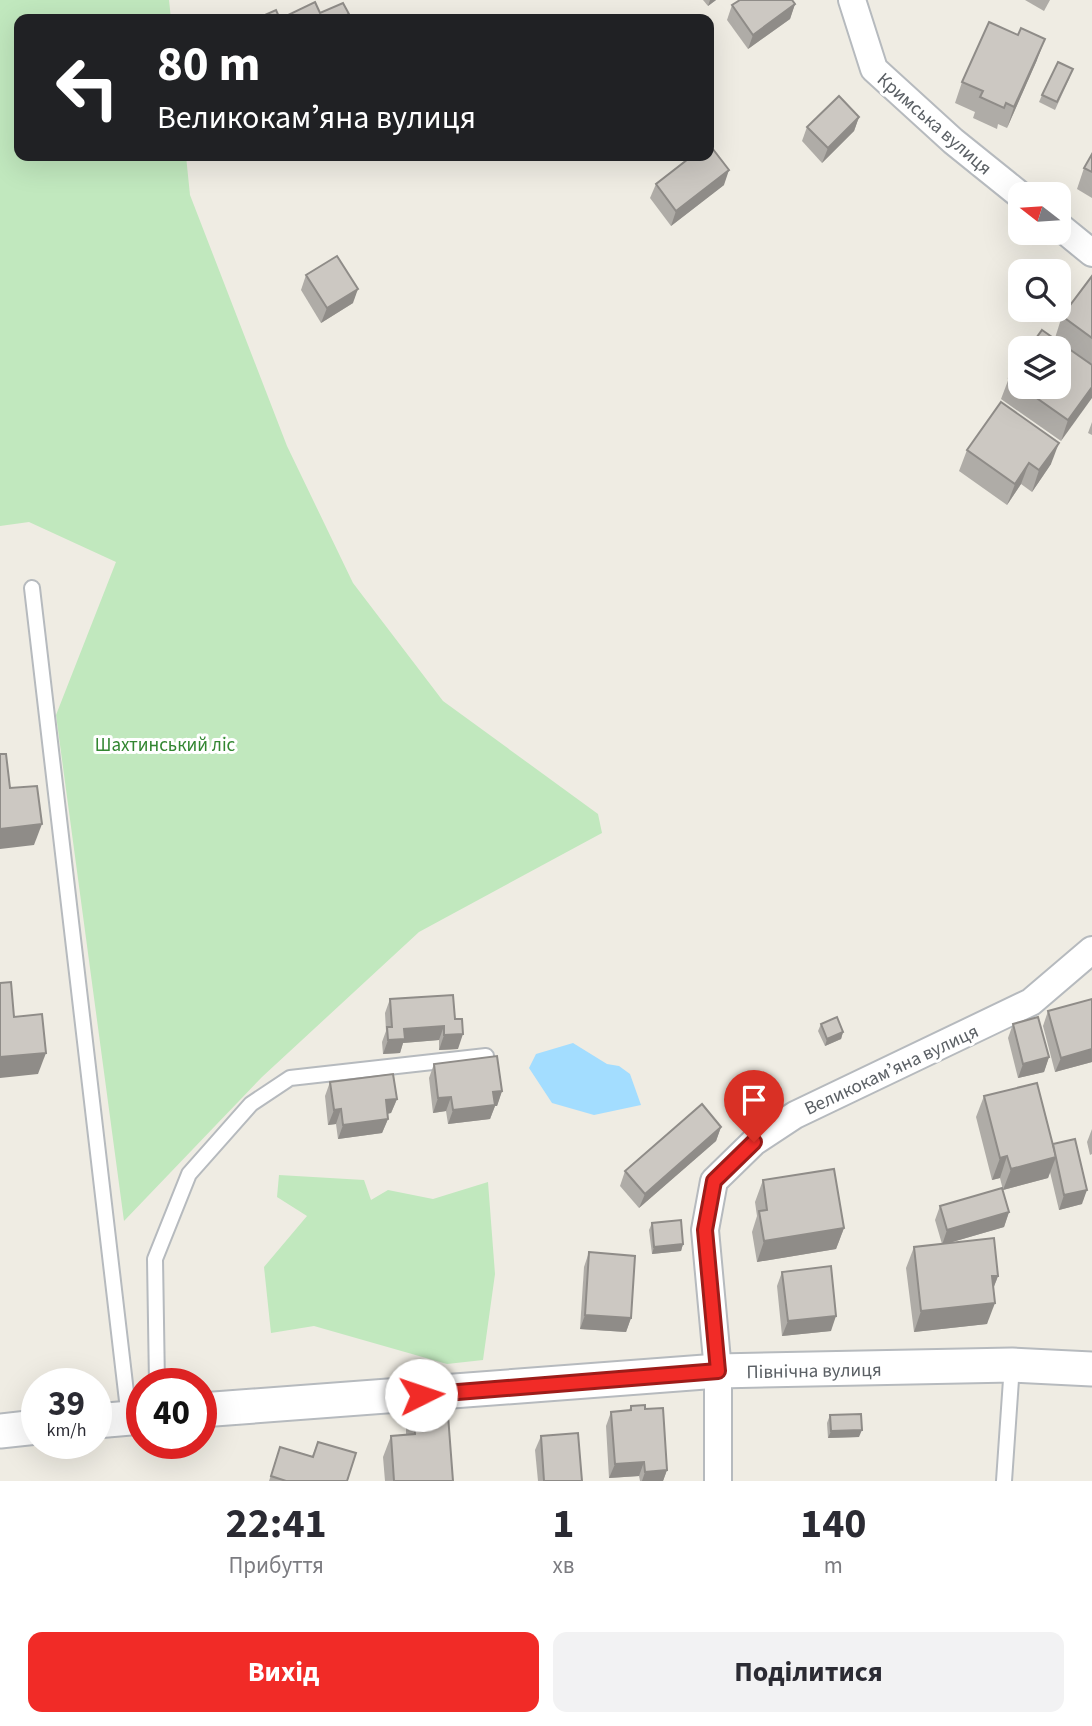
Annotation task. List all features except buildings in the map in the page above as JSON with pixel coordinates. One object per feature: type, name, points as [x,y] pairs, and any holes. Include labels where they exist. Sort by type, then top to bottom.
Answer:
[{"type":"street","name":"Кримська вулиця","points":[[852,0],[874,69],[953,141],[1008,185]]},
{"type":"street","points":[[1071,236],[1092,253]]},
{"type":"street","name":"Великокамʼяна вулиця","points":[[718,1481],[718,1371],[705,1230],[714,1181],[754,1142],[795,1115],[1031,1002],[1092,950]]},
{"type":"street","name":"Північна вулиця","points":[[217,1409],[718,1371],[1012,1365],[1092,1369]]},
{"type":"street","points":[[0,1431],[21,1429]]},
{"type":"lane","points":[[32,588],[122,1419]]},
{"type":"lane","points":[[157,1368],[155,1259],[189,1174],[251,1104],[290,1078],[486,1056]]},
{"type":"lane","points":[[1004,1481],[1012,1365]]},
{"type":"green space","name":"Шахтинський ліс","points":[[0,0],[169,0],[170,14],[14,14],[14,161],[187,161],[190,195],[287,446],[353,583],[443,701],[598,814],[602,833],[419,932],[262,1077],[124,1221],[56,715],[116,562],[29,522],[0,526]]},
{"type":"green space","points":[[279,1175],[364,1180],[371,1200],[388,1190],[433,1199],[488,1182],[495,1274],[483,1360],[447,1364],[314,1326],[271,1333],[264,1267],[307,1216],[277,1197]]},
{"type":"water","points":[[573,1043],[607,1064],[619,1066],[630,1074],[641,1105],[594,1115],[552,1103],[529,1068],[536,1054]]},
{"type":"route","points":[[421,1395],[718,1371],[705,1230],[714,1181],[754,1142]]}]
